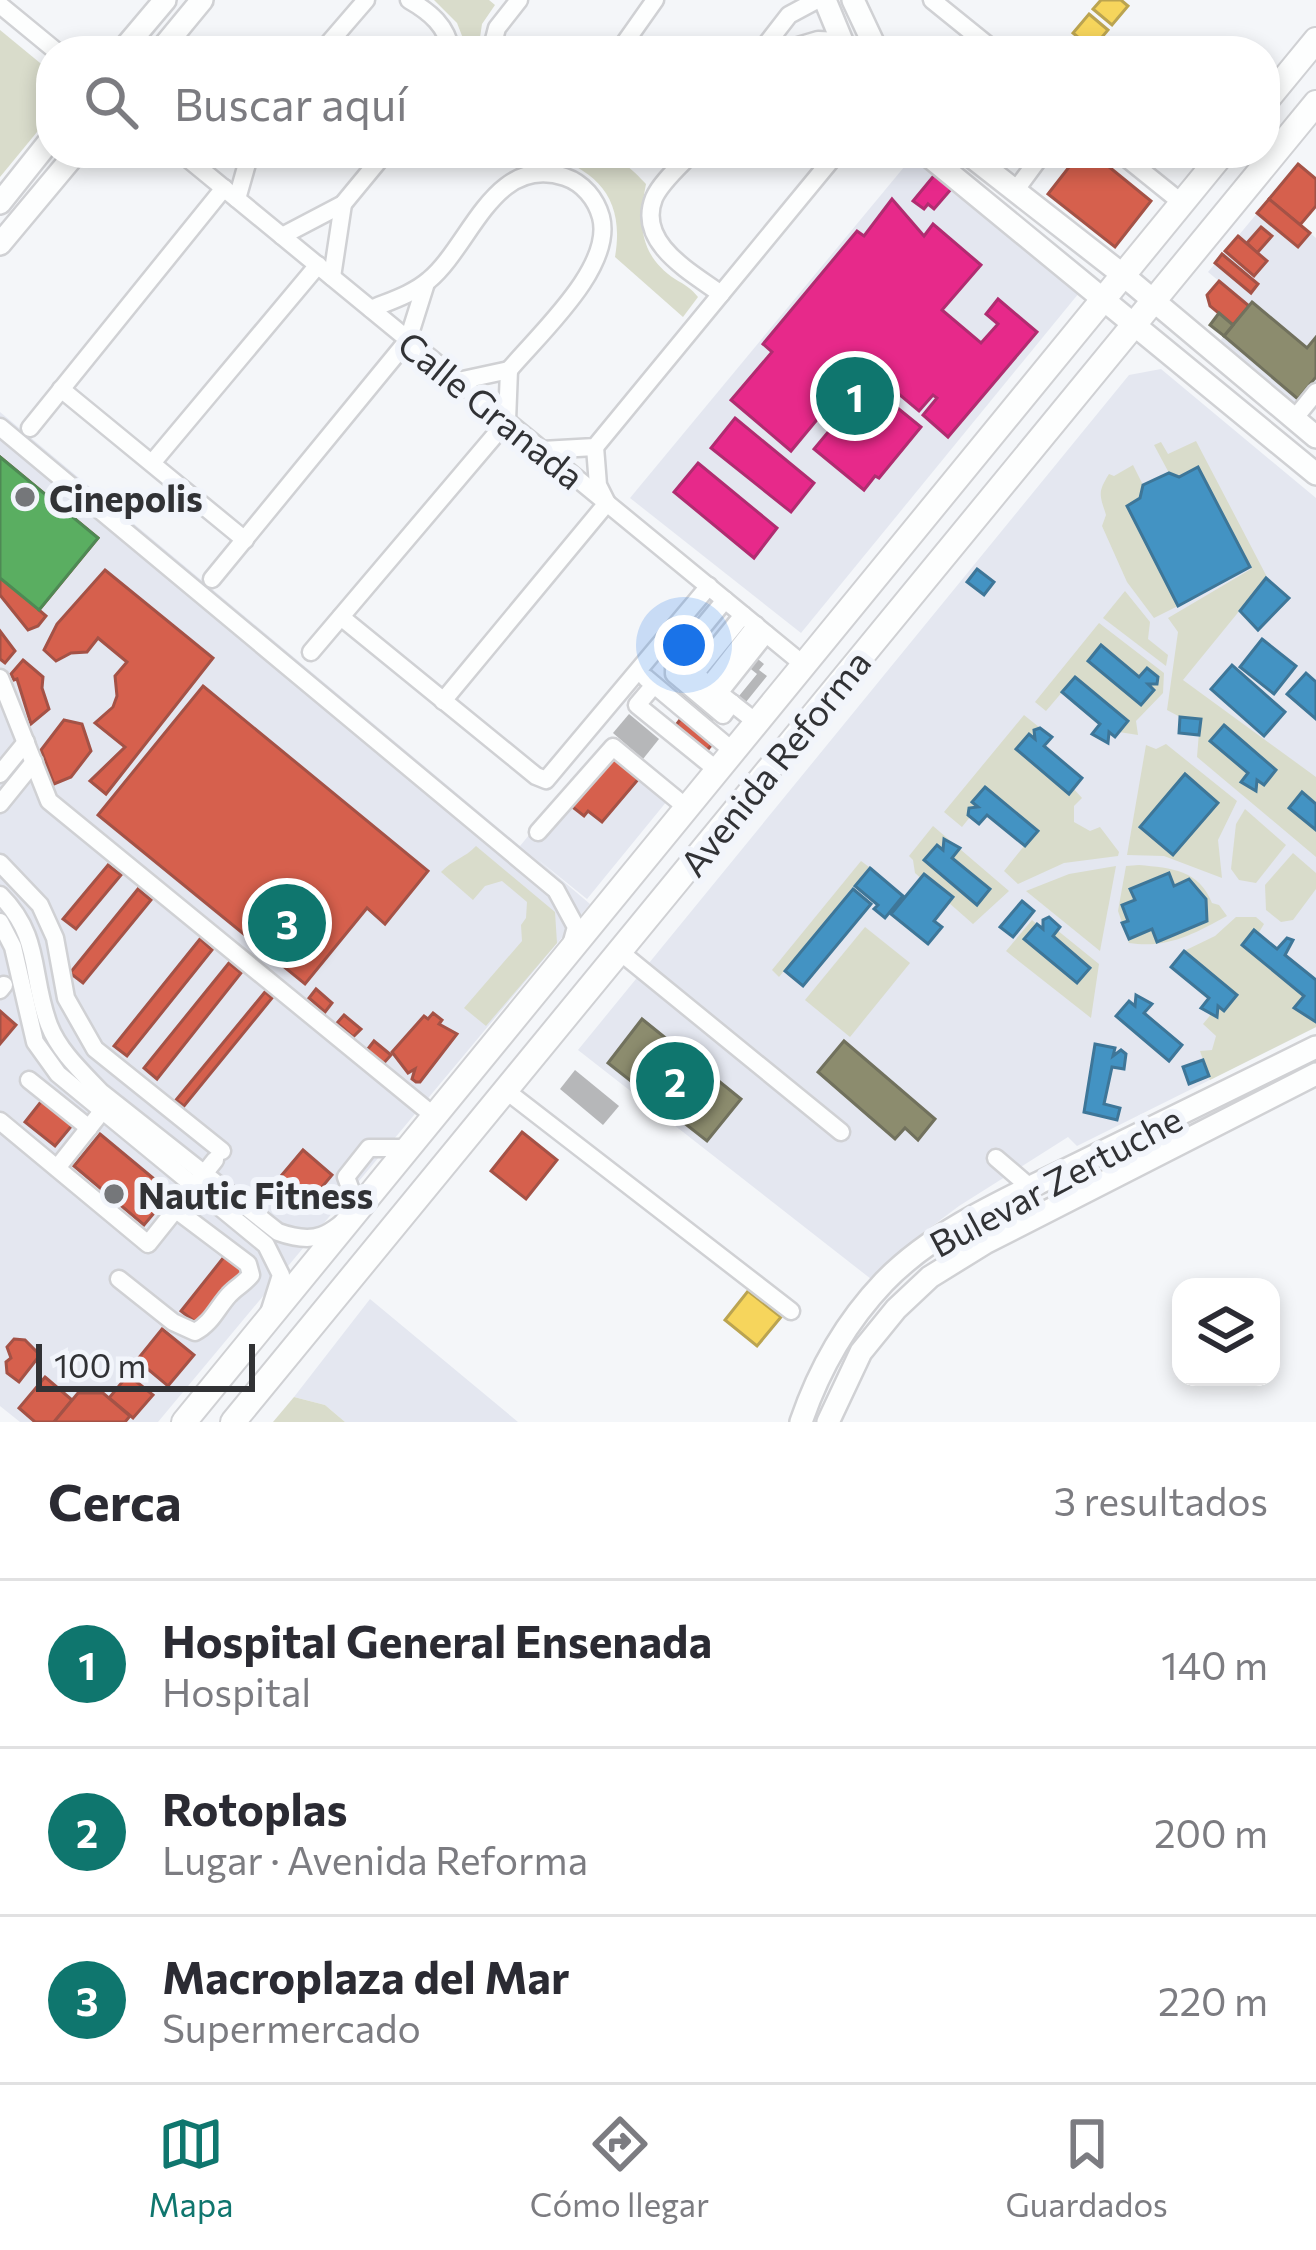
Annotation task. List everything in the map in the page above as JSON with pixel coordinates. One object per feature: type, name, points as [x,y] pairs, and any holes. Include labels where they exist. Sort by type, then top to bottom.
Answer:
[{"type":"highway","points":[[1280,84],[1316,40]]},
{"type":"highway","name":"Avenida Reforma","points":[[1280,147],[1316,104]]},
{"type":"highway","name":"Avenida Reforma","points":[[184,1422],[562,960],[608,889],[686,808],[1211,168]]},
{"type":"highway","name":"Avenida Reforma","points":[[233,1422],[1262,168]]},
{"type":"highway","points":[[775,762],[778,733],[815,687],[814,674],[804,664]]},
{"type":"main road","points":[[135,36],[165,0]]},
{"type":"main road","points":[[172,36],[202,0]]},
{"type":"main road","points":[[821,0],[839,36]]},
{"type":"main road","points":[[853,0],[870,36]]},
{"type":"main road","points":[[0,203],[36,158]]},
{"type":"main road","points":[[0,244],[63,168]]},
{"type":"main road","points":[[945,168],[1316,474]]},
{"type":"main road","points":[[991,168],[1152,300],[1220,345],[1275,391],[1294,418],[1316,437]]},
{"type":"main road","name":"Bulevar Zertuche","points":[[801,1422],[817,1374],[847,1326],[884,1282],[917,1253],[1031,1188],[1316,1047]]},
{"type":"main road","name":"Bulevar Zertuche","points":[[828,1422],[861,1352],[930,1276],[1316,1074]]},
{"type":"street","points":[[335,36],[366,0]]},
{"type":"street","points":[[409,0],[428,11],[446,36]]},
{"type":"street","points":[[495,36],[519,0]]},
{"type":"street","points":[[630,36],[655,0]]},
{"type":"street","points":[[773,36],[789,16],[821,0]]},
{"type":"street","points":[[932,0],[976,36]]},
{"type":"street","points":[[9,6],[40,36]]},
{"type":"street","name":"Calle Granada","points":[[203,168],[804,664]]},
{"type":"street","points":[[29,428],[230,194],[243,168]]},
{"type":"street","points":[[282,236],[343,204],[373,168]]},
{"type":"street","points":[[678,168],[655,194],[650,214],[662,250],[721,294]]},
{"type":"street","points":[[443,701],[607,503],[598,485],[595,447],[825,168]]},
{"type":"street","points":[[1015,191],[1032,168]]},
{"type":"street","points":[[1139,168],[1182,203]]},
{"type":"street","points":[[311,652],[507,421],[509,370],[599,256],[604,229],[598,207],[586,189],[567,178],[525,175],[488,201],[461,246],[426,283],[370,309]]},
{"type":"street","points":[[152,464],[325,271],[343,204]]},
{"type":"street","points":[[212,579],[408,340],[426,283]]},
{"type":"street","points":[[458,381],[509,370]]},
{"type":"street","points":[[61,389],[245,540]]},
{"type":"street","points":[[1294,418],[1316,392]]},
{"type":"street","points":[[0,427],[556,890],[576,927],[576,939],[562,960]]},
{"type":"street","points":[[542,450],[595,447]]},
{"type":"street","points":[[340,617],[546,780],[709,586]]},
{"type":"street","points":[[714,689],[723,715],[674,674],[674,662],[725,600]]},
{"type":"street","points":[[714,689],[758,627]]},
{"type":"street","points":[[756,722],[695,674],[758,627]]},
{"type":"street","points":[[638,672],[725,760]]},
{"type":"street","points":[[0,678],[49,801],[434,1116]]},
{"type":"street","points":[[0,774],[26,742]]},
{"type":"street","points":[[538,832],[613,747],[686,808]]},
{"type":"street","points":[[0,804],[34,762]]},
{"type":"street","points":[[0,863],[40,905],[55,938],[66,998],[95,1049],[136,1082],[209,1168],[276,1261],[281,1275],[266,1321]]},
{"type":"street","points":[[0,895],[30,1028],[46,1059],[209,1168],[278,1232],[309,1240],[335,1229],[358,1209]]},
{"type":"street","points":[[7,927],[35,955],[47,1019],[58,1044],[108,1102]]},
{"type":"street","points":[[619,951],[842,1132]]},
{"type":"street","points":[[58,1044],[24,1085],[88,1128]]},
{"type":"street","points":[[108,1102],[120,1069]]},
{"type":"street","points":[[57,1168],[108,1102],[136,1082]]},
{"type":"street","points":[[504,1088],[791,1311]]},
{"type":"street","points":[[0,1121],[148,1244],[209,1168]]},
{"type":"street","points":[[997,1158],[1031,1188]]},
{"type":"street","points":[[119,1279],[172,1322],[195,1332],[210,1322],[233,1289],[247,1282],[251,1275],[248,1264],[175,1209]]},
{"type":"shaded area","points":[[903,168],[930,168],[1079,293],[801,633],[630,498]]},
{"type":"shaded area","points":[[1269,199],[1316,238],[1316,409],[1309,417],[1219,342],[1249,306],[1208,272]]},
{"type":"shaded area","points":[[1161,369],[1316,498],[1316,1027],[1077,1146],[1068,1137],[959,1206],[871,1279],[578,1050],[1129,375]]},
{"type":"shaded area","points":[[0,412],[520,846],[611,736],[676,790],[587,899],[536,858],[590,904],[158,1422],[20,1422],[0,1406]]},
{"type":"shaded area","points":[[370,1299],[518,1422],[345,1422],[325,1405],[294,1397]]},
{"type":"green space","points":[[434,0],[489,0],[495,5],[480,36],[462,36],[457,23]]},
{"type":"green space","points":[[0,30],[36,60],[36,133],[0,177]]},
{"type":"green space","points":[[629,168],[646,184],[642,225],[648,249],[663,270],[698,297],[683,317],[615,257],[616,219],[611,203],[580,169]]},
{"type":"green space","points":[[1196,441],[1267,577],[1183,680],[1316,777],[1316,857],[1197,757],[1200,720],[1167,710],[1178,632],[1168,618],[1251,569],[1199,468],[1179,477],[1169,473],[1154,445],[1161,442],[1168,454]]},
{"type":"green space","points":[[1133,465],[1143,485],[1140,498],[1127,506],[1178,606],[1154,618],[1127,582],[1102,526],[1105,480]]},
{"type":"green space","points":[[1125,591],[1150,622],[1148,639],[1168,655],[1166,666],[1103,618]]},
{"type":"green space","points":[[1099,623],[1164,673],[1163,693],[1136,721],[1138,735],[1119,732],[1127,721],[1075,677],[1046,711],[1035,702]]},
{"type":"green space","points":[[1024,715],[1039,727],[1035,739],[1028,734],[1016,750],[1068,793],[1073,788],[1082,798],[1074,806],[1074,822],[1090,831],[1100,827],[1118,856],[1064,863],[1018,884],[1004,871],[1024,846],[988,815],[979,824],[970,817],[962,827],[944,812]]},
{"type":"green space","points":[[1166,744],[1237,801],[1218,840],[1222,878],[1164,856],[1127,855],[1146,745],[1156,749]]},
{"type":"green space","points":[[1245,809],[1286,845],[1256,883],[1239,880],[1231,869],[1236,824]]},
{"type":"green space","points":[[933,826],[1009,891],[973,924],[915,873],[909,856]]},
{"type":"green space","points":[[476,846],[555,912],[557,943],[486,1026],[464,1008],[522,941],[527,902],[502,881],[485,886],[473,900],[441,872]]},
{"type":"green space","points":[[1293,853],[1316,873],[1316,889],[1293,920],[1281,922],[1266,910],[1265,885]]},
{"type":"green space","points":[[861,861],[869,867],[779,977],[772,970]]},
{"type":"green space","points":[[1116,866],[1100,951],[1026,891],[1069,874]]},
{"type":"green space","points":[[1126,866],[1192,877],[1227,916],[1168,942],[1129,943],[1118,911]]},
{"type":"green space","points":[[1236,917],[1256,917],[1264,924],[1258,934],[1316,980],[1316,1027],[1210,1080],[1200,1051],[1212,1050],[1216,1036],[1203,1024],[1218,1006],[1184,951],[1215,936]]},
{"type":"green space","points":[[1032,920],[1043,929],[1057,930],[1099,964],[1091,1018],[1006,951]]},
{"type":"green space","points":[[865,927],[910,963],[850,1037],[805,1000]]},
{"type":"green space","points":[[294,1397],[325,1405],[345,1422],[273,1422]]},
{"type":"building: Viviendas","points":[[1101,0],[1121,0],[1128,6],[1112,25],[1093,9]]},
{"type":"building: Viviendas","points":[[1089,14],[1108,30],[1103,36],[1073,33]]},
{"type":"building: Viviendas","points":[[748,1291],[781,1317],[757,1346],[725,1320]]},
{"type":"building: Comercios","points":[[1298,164],[1316,179],[1316,206],[1300,225],[1269,199]]},
{"type":"building: Comercios","points":[[1068,168],[1110,168],[1151,201],[1115,247],[1048,194]]},
{"type":"building: Comercios","points":[[1269,199],[1310,233],[1298,247],[1257,213]]},
{"type":"building: Comercios","points":[[1261,227],[1272,236],[1257,253],[1247,243]]},
{"type":"building: Comercios","points":[[1238,236],[1267,261],[1254,276],[1225,251]]},
{"type":"building: Comercios","points":[[1222,254],[1258,284],[1251,293],[1215,263]]},
{"type":"building: Comercios","points":[[1219,281],[1249,306],[1233,325],[1210,306],[1207,295]]},
{"type":"building: Comercios","name":"Cinepolis","points":[[0,457],[98,538],[39,610],[46,616],[28,630],[0,595]]},
{"type":"building: Comercios","points":[[105,570],[213,658],[106,794],[90,781],[125,747],[95,723],[113,707],[115,676],[127,662],[98,638],[87,652],[56,661],[44,650],[57,624]]},
{"type":"building: Comercios","points":[[0,631],[15,651],[5,663],[0,659]]},
{"type":"building: Comercios","points":[[23,660],[43,677],[49,709],[31,724],[17,679],[11,674]]},
{"type":"building: Comercios","points":[[203,686],[428,871],[385,924],[367,908],[305,984],[98,815]]},
{"type":"building: Comercios","points":[[683,716],[714,742],[703,755],[673,729]]},
{"type":"building: Comercios","points":[[64,720],[82,724],[91,751],[71,777],[54,784],[41,750]]},
{"type":"building: Comercios","points":[[613,753],[641,776],[602,822],[570,805]]},
{"type":"building: Comercios","points":[[108,865],[121,875],[76,929],[63,919]]},
{"type":"building: Comercios","points":[[138,889],[151,900],[83,983],[70,973]]},
{"type":"building: Comercios","points":[[200,939],[212,950],[127,1056],[114,1046]]},
{"type":"building: Comercios","points":[[229,963],[241,973],[157,1079],[144,1068]]},
{"type":"building: Comercios","points":[[316,989],[332,1003],[325,1012],[309,998]]},
{"type":"building: Comercios","points":[[265,992],[272,998],[184,1106],[176,1100]]},
{"type":"building: Comercios","points":[[0,1011],[16,1025],[0,1044]]},
{"type":"building: Comercios","points":[[433,1013],[442,1020],[439,1024],[457,1034],[416,1082],[412,1079],[415,1069],[408,1073],[392,1052],[424,1016],[428,1019]]},
{"type":"building: Comercios","points":[[344,1015],[361,1029],[353,1037],[337,1023]]},
{"type":"building: Comercios","points":[[374,1041],[391,1055],[383,1064],[367,1050]]},
{"type":"building: Comercios","points":[[44,1098],[74,1123],[55,1146],[25,1122]]},
{"type":"building: Comercios","points":[[522,1132],[557,1160],[526,1199],[491,1171]]},
{"type":"building: Comercios","points":[[100,1134],[171,1193],[144,1225],[74,1166]]},
{"type":"building: Comercios","points":[[303,1150],[332,1175],[308,1204],[302,1198],[289,1212],[265,1195]]},
{"type":"building: Comercios","points":[[228,1252],[246,1267],[200,1326],[181,1311]]},
{"type":"building: Comercios","points":[[162,1329],[194,1355],[168,1386],[137,1360]]},
{"type":"building: Comercios","points":[[14,1339],[25,1340],[40,1355],[19,1382],[7,1373],[6,1362],[11,1358],[7,1347]]},
{"type":"building: Comercios","points":[[128,1375],[153,1395],[133,1418],[109,1398]]},
{"type":"building: Comercios","points":[[45,1377],[72,1400],[54,1422],[35,1422],[19,1408]]},
{"type":"building: Comercios","points":[[78,1393],[103,1393],[130,1416],[125,1422],[54,1422]]},
{"type":"building: Escuelas","points":[[1198,467],[1250,567],[1178,606],[1127,506],[1140,498],[1143,485]]},
{"type":"building: Escuelas","points":[[977,569],[994,582],[984,595],[967,582]]},
{"type":"building: Escuelas","points":[[1266,578],[1289,598],[1258,630],[1240,611]]},
{"type":"building: Escuelas","points":[[1262,639],[1296,666],[1274,694],[1240,667]]},
{"type":"building: Escuelas","points":[[1101,645],[1139,677],[1147,668],[1158,677],[1157,684],[1148,684],[1154,690],[1141,705],[1088,661]]},
{"type":"building: Escuelas","points":[[1232,665],[1285,712],[1264,736],[1211,689]]},
{"type":"building: Escuelas","points":[[1306,673],[1316,682],[1316,719],[1287,694]]},
{"type":"building: Escuelas","points":[[1075,677],[1128,721],[1115,737],[1109,732],[1108,743],[1092,734],[1100,724],[1062,692]]},
{"type":"building: Escuelas","points":[[1180,717],[1201,719],[1199,735],[1179,733]]},
{"type":"building: Escuelas","points":[[1224,725],[1276,770],[1264,785],[1257,780],[1256,791],[1241,782],[1248,773],[1210,741]]},
{"type":"building: Escuelas","points":[[1040,728],[1052,737],[1044,746],[1082,778],[1069,794],[1016,749],[1029,734],[1035,739],[1034,730]]},
{"type":"building: Escuelas","points":[[1185,774],[1218,803],[1173,855],[1140,827]]},
{"type":"building: Escuelas","points":[[985,787],[1038,831],[1025,846],[987,815],[979,824],[968,815],[969,808],[978,807],[972,802]]},
{"type":"building: Escuelas","points":[[1302,792],[1316,804],[1316,830],[1289,808]]},
{"type":"building: Escuelas","points":[[944,839],[960,848],[952,858],[990,889],[977,905],[924,860],[937,845],[943,850]]},
{"type":"building: Escuelas","points":[[870,868],[903,896],[885,918],[874,909],[878,905],[855,886]]},
{"type":"building: Escuelas","points":[[1169,873],[1174,886],[1189,879],[1206,899],[1207,921],[1157,942],[1152,929],[1129,939],[1122,923],[1128,921],[1122,905],[1135,900],[1130,889]]},
{"type":"building: Escuelas","points":[[924,874],[953,897],[934,921],[942,927],[928,944],[891,914]]},
{"type":"building: Escuelas","points":[[853,889],[871,904],[803,986],[785,971]]},
{"type":"building: Escuelas","points":[[1022,901],[1034,911],[1013,937],[1000,927]]},
{"type":"building: Escuelas","points":[[1049,917],[1060,927],[1053,936],[1090,968],[1077,983],[1024,939],[1037,924],[1043,929],[1043,920]]},
{"type":"building: Escuelas","points":[[1254,930],[1277,949],[1287,938],[1293,940],[1285,955],[1316,980],[1316,1022],[1294,1008],[1304,996],[1242,945]]},
{"type":"building: Escuelas","points":[[1184,951],[1237,995],[1224,1011],[1218,1006],[1217,1017],[1201,1008],[1209,998],[1171,967]]},
{"type":"building: Escuelas","points":[[1136,995],[1152,1004],[1144,1013],[1182,1045],[1169,1061],[1116,1016],[1129,1001],[1135,1006]]},
{"type":"building: Escuelas","points":[[1095,1044],[1115,1048],[1113,1056],[1121,1050],[1126,1054],[1124,1069],[1112,1067],[1104,1104],[1120,1108],[1117,1120],[1084,1112]]},
{"type":"building: Escuelas","points":[[1203,1060],[1209,1076],[1189,1084],[1183,1067]]},
{"type":"building: Salud","points":[[936,173],[953,187],[934,209],[928,204],[924,209],[913,201]]},
{"type":"building: Salud","points":[[892,199],[924,236],[933,224],[981,265],[942,310],[981,343],[998,324],[986,314],[998,299],[1037,332],[948,437],[923,415],[937,398],[933,395],[919,411],[863,364],[791,451],[731,400],[772,352],[763,344],[857,231],[864,236]]},
{"type":"building: Salud","points":[[868,384],[921,427],[864,490],[814,449]]},
{"type":"building: Salud","points":[[735,418],[814,483],[791,512],[711,448]]},
{"type":"building: Salud","points":[[698,463],[777,528],[754,558],[674,492]]},
{"type":"building: Público","name":"Cinepolis","points":[[0,457],[98,538],[39,610],[0,578]]},
{"type":"building: Industria","points":[[1252,302],[1307,348],[1316,337],[1316,377],[1298,399],[1224,336]]},
{"type":"building: Industria","points":[[1219,313],[1233,325],[1224,336],[1210,325]]},
{"type":"building: Industria","points":[[642,1019],[741,1099],[707,1141],[608,1063]]},
{"type":"building: Industria","points":[[844,1041],[935,1119],[918,1140],[905,1128],[895,1139],[818,1072]]},
{"type":"building: Otros","points":[[723,631],[764,664],[759,670],[767,676],[746,702],[739,696],[757,674],[716,641]]},
{"type":"building: Otros","points":[[706,634],[714,640],[686,671],[727,704],[712,722],[678,694],[683,688],[670,677]]},
{"type":"building: Otros","points":[[629,714],[659,739],[643,759],[613,733]]},
{"type":"building: Otros","points":[[575,1070],[619,1106],[603,1125],[560,1089]]},
{"type":"place","name":"Hospital General Ensenada","points":[[855,396]]},
{"type":"place","name":"Cinepolis","points":[[25,497]]},
{"type":"place","name":"Macroplaza del Mar","points":[[287,923]]},
{"type":"place","name":"Rotoplas","points":[[675,1081]]},
{"type":"place","name":"Nautic Fitness","points":[[114,1194]]}]
